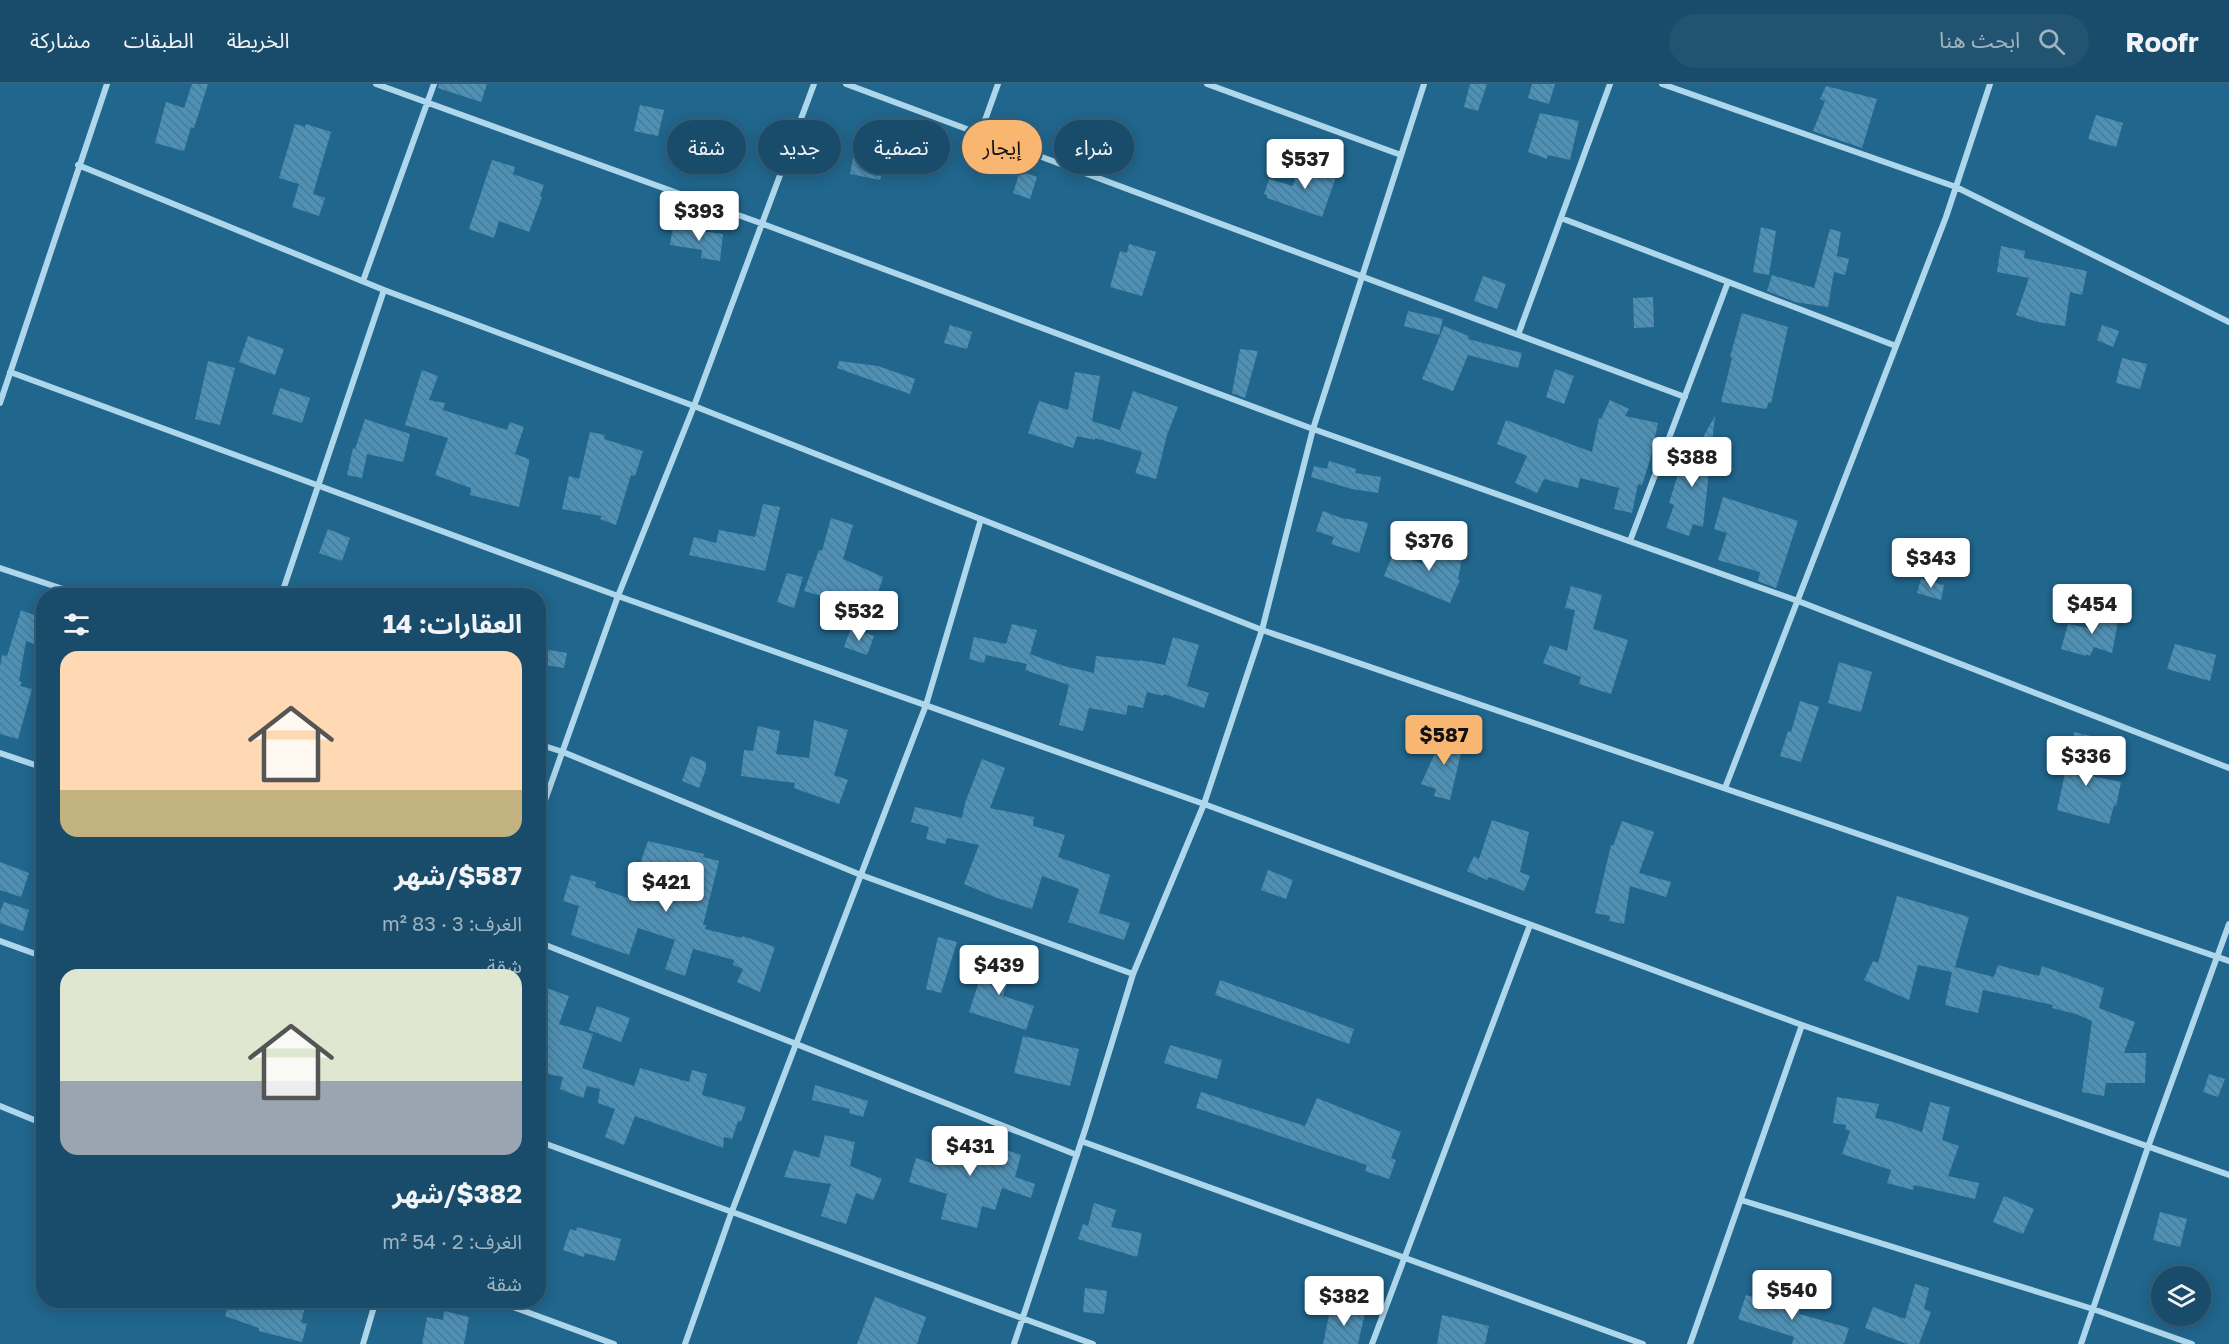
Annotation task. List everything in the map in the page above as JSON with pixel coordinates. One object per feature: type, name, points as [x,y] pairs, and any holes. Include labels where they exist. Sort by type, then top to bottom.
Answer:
[{"type":"street","points":[[0,403],[107,84]]},
{"type":"street","points":[[376,84],[762,224],[1312,429],[1798,601],[2229,768]]},
{"type":"street","points":[[363,281],[434,84]]},
{"type":"street","points":[[546,798],[618,596],[694,406],[814,84]]},
{"type":"street","points":[[846,84],[962,127]]},
{"type":"street","points":[[985,120],[998,84]]},
{"type":"street","points":[[1207,84],[1401,154]]},
{"type":"street","points":[[1014,1344],[1077,1155],[1133,974],[1204,804],[1262,630],[1312,429],[1424,84]]},
{"type":"street","points":[[1518,335],[1610,84]]},
{"type":"street","points":[[1662,84],[1956,188],[2229,321]]},
{"type":"street","points":[[1725,788],[1956,188],[1990,84]]},
{"type":"street","points":[[1042,157],[1685,397]]},
{"type":"street","points":[[78,165],[384,290],[694,406],[1262,630],[2229,961]]},
{"type":"street","points":[[1561,218],[1896,346]]},
{"type":"street","points":[[1630,541],[1728,282]]},
{"type":"street","points":[[284,588],[384,290]]},
{"type":"street","points":[[10,372],[618,596],[1204,804],[1802,1025],[2229,1175]]},
{"type":"street","points":[[685,1344],[732,1211],[926,705],[981,519]]},
{"type":"street","points":[[0,568],[60,588]]},
{"type":"street","points":[[546,747],[861,875],[1133,974]]},
{"type":"street","points":[[0,753],[36,765]]},
{"type":"street","points":[[2081,1344],[2148,1146],[2229,924]]},
{"type":"street","points":[[1372,1344],[1530,925]]},
{"type":"street","points":[[0,941],[36,954]]},
{"type":"street","points":[[546,945],[1077,1155]]},
{"type":"street","points":[[1690,1344],[1802,1025]]},
{"type":"street","points":[[0,1106],[36,1121]]},
{"type":"street","points":[[1081,1141],[1643,1344]]},
{"type":"street","points":[[546,1144],[1093,1344]]},
{"type":"street","points":[[1741,1200],[2093,1309],[2192,1344]]},
{"type":"street","points":[[363,1344],[374,1308]]},
{"type":"street","points":[[516,1308],[614,1344]]},
{"type":"building","points":[[192,84],[208,84],[184,151],[155,143],[166,102],[184,108]]},
{"type":"building","points":[[439,84],[487,84],[481,102],[438,88]]},
{"type":"building","points":[[1470,84],[1487,84],[1478,111],[1464,107]]},
{"type":"building","points":[[1532,84],[1555,84],[1549,104],[1528,98]]},
{"type":"building","points":[[1826,86],[1877,99],[1862,148],[1813,131],[1825,101],[1820,99]]},
{"type":"building","points":[[640,105],[664,110],[658,136],[634,131]]},
{"type":"building","points":[[1540,113],[1579,121],[1570,160],[1548,155],[1547,159],[1528,152]]},
{"type":"building","points":[[2096,115],[2123,123],[2116,147],[2088,139]]},
{"type":"building","points":[[295,124],[305,127],[306,124],[331,132],[313,194],[325,198],[319,216],[292,207],[299,184],[279,178]]},
{"type":"building","points":[[853,158],[853,174],[882,174],[880,180],[850,174]]},
{"type":"building","points":[[492,160],[515,167],[513,174],[544,185],[529,232],[499,221],[494,238],[469,229]]},
{"type":"building","points":[[1300,161],[1337,174],[1322,217],[1267,198],[1264,194],[1269,179],[1293,186]]},
{"type":"building","points":[[1019,174],[1037,177],[1030,199],[1013,193]]},
{"type":"building","points":[[673,227],[723,234],[720,261],[701,258],[702,250],[670,245]]},
{"type":"building","points":[[1761,227],[1776,231],[1769,275],[1753,272]]},
{"type":"building","points":[[1830,229],[1841,232],[1837,256],[1849,259],[1845,275],[1834,272],[1828,307],[1795,302],[1767,291],[1772,275],[1814,288]]},
{"type":"building","points":[[1129,244],[1156,252],[1142,296],[1110,287],[1120,251],[1127,253]]},
{"type":"building","points":[[2001,246],[2025,251],[2024,258],[2087,271],[2082,295],[2070,292],[2065,326],[2038,322],[2016,315],[2029,278],[1997,272]]},
{"type":"building","points":[[1483,276],[1506,284],[1497,309],[1474,301]]},
{"type":"building","points":[[1653,297],[1654,327],[1634,328],[1633,298]]},
{"type":"building","points":[[1408,311],[1443,319],[1439,335],[1404,326]]},
{"type":"building","points":[[1742,313],[1788,327],[1771,403],[1769,402],[1766,409],[1721,402]]},
{"type":"building","points":[[950,325],[972,332],[967,349],[944,343]]},
{"type":"building","points":[[2102,325],[2119,331],[2113,347],[2097,340]]},
{"type":"building","points":[[1444,326],[1469,336],[1468,339],[1522,353],[1518,368],[1468,355],[1453,391],[1422,379]]},
{"type":"building","points":[[248,336],[284,349],[275,375],[239,362]]},
{"type":"building","points":[[1240,349],[1258,351],[1245,398],[1232,393]]},
{"type":"building","points":[[2122,358],[2147,364],[2140,389],[2116,383]]},
{"type":"building","points":[[208,361],[235,368],[220,425],[195,419]]},
{"type":"building","points":[[839,361],[878,366],[915,379],[910,394],[837,368]]},
{"type":"building","points":[[1555,369],[1574,376],[1564,404],[1546,397]]},
{"type":"building","points":[[422,370],[438,376],[429,400],[445,403],[443,410],[507,430],[510,422],[524,427],[515,454],[529,459],[519,507],[470,495],[471,488],[435,475],[448,438],[405,425]]},
{"type":"building","points":[[1075,372],[1100,376],[1092,421],[1120,430],[1133,391],[1178,407],[1167,435],[1156,479],[1135,473],[1142,453],[1140,451],[1095,438],[1095,440],[1077,436],[1073,448],[1028,433],[1039,401],[1068,410]]},
{"type":"building","points":[[280,388],[310,398],[302,423],[272,414]]},
{"type":"building","points":[[1610,400],[1629,409],[1625,416],[1658,423],[1650,460],[1642,485],[1638,484],[1632,513],[1614,509],[1619,488],[1580,478],[1578,488],[1544,479],[1537,493],[1515,483],[1527,456],[1497,444],[1506,420],[1592,452],[1599,418],[1601,419]]},
{"type":"building","points":[[1715,416],[1703,527],[1693,524],[1689,536],[1666,528],[1674,505],[1669,503],[1685,452],[1693,455]]},
{"type":"building","points":[[365,419],[410,434],[403,462],[367,454],[362,478],[347,475],[353,448],[355,449]]},
{"type":"building","points":[[590,432],[605,435],[604,439],[643,451],[635,476],[631,475],[616,525],[600,519],[602,516],[562,509],[569,476],[579,479]]},
{"type":"building","points":[[1329,461],[1356,469],[1355,473],[1381,477],[1378,493],[1352,489],[1311,477],[1314,466],[1327,469]]},
{"type":"building","points":[[1723,497],[1798,521],[1776,588],[1758,581],[1760,572],[1718,560],[1727,533],[1714,529]]},
{"type":"building","points":[[763,504],[780,507],[765,571],[689,555],[694,537],[716,543],[719,530],[755,537]]},
{"type":"building","points":[[1323,511],[1368,524],[1359,553],[1331,544],[1334,537],[1316,531]]},
{"type":"building","points":[[831,518],[853,525],[843,559],[883,577],[876,599],[857,593],[854,605],[804,591],[819,550],[822,551]]},
{"type":"building","points":[[328,529],[350,538],[342,561],[319,553]]},
{"type":"building","points":[[1426,545],[1463,553],[1458,579],[1460,580],[1450,603],[1384,576],[1394,552],[1422,564]]},
{"type":"building","points":[[787,573],[803,577],[794,608],[777,602]]},
{"type":"building","points":[[1921,579],[1944,585],[1941,600],[1917,593]]},
{"type":"building","points":[[1571,586],[1602,595],[1593,629],[1628,640],[1611,694],[1579,684],[1581,677],[1543,663],[1550,645],[1567,651],[1575,610],[1565,608]]},
{"type":"building","points":[[21,610],[36,616],[36,645],[26,641],[19,681],[22,682],[20,686],[32,689],[18,739],[0,734],[0,667],[2,655],[7,656]]},
{"type":"building","points":[[2096,611],[2119,616],[2112,653],[2094,647],[2090,656],[2086,654],[2086,656],[2061,649],[2068,624],[2092,629]]},
{"type":"building","points":[[1012,624],[1037,630],[1030,654],[1064,666],[1094,673],[1096,656],[1165,665],[1173,637],[1199,645],[1187,686],[1209,693],[1204,708],[1164,694],[1163,696],[1147,692],[1143,708],[1128,705],[1126,715],[1089,708],[1083,731],[1059,725],[1069,685],[1025,670],[1027,664],[986,655],[984,663],[969,659],[974,637],[1006,644]]},
{"type":"building","points":[[851,628],[874,636],[867,655],[844,647]]},
{"type":"building","points":[[2175,644],[2216,655],[2210,681],[2167,669]]},
{"type":"building","points":[[546,649],[567,653],[564,668],[546,665]]},
{"type":"building","points":[[1839,662],[1872,672],[1861,712],[1828,703]]},
{"type":"building","points":[[1800,701],[1819,707],[1801,762],[1780,756],[1788,731],[1791,732]]},
{"type":"building","points":[[814,720],[848,730],[834,775],[848,780],[839,804],[794,788],[795,783],[741,776],[744,750],[753,751],[758,726],[780,731],[776,754],[809,758]]},
{"type":"building","points":[[1445,731],[1464,740],[1450,800],[1434,796],[1436,789],[1421,784]]},
{"type":"building","points":[[2074,732],[2091,736],[2082,774],[2121,782],[2109,824],[2057,810]]},
{"type":"building","points":[[691,756],[706,762],[706,769],[699,788],[682,781]]},
{"type":"building","points":[[982,759],[1005,768],[990,808],[1034,817],[1033,826],[1065,835],[1058,857],[1110,875],[1099,913],[1130,923],[1124,940],[1068,922],[1079,889],[1042,876],[1032,909],[964,884],[979,845],[947,838],[945,844],[926,839],[929,827],[911,822],[915,807],[962,818],[965,803]]},
{"type":"building","points":[[1492,820],[1529,832],[1520,872],[1530,876],[1524,891],[1489,877],[1487,880],[1467,871],[1474,856],[1479,859]]},
{"type":"building","points":[[1622,821],[1654,832],[1639,873],[1671,882],[1666,897],[1630,886],[1624,924],[1609,921],[1610,916],[1595,913],[1611,845],[1613,846]]},
{"type":"building","points":[[648,841],[704,854],[703,857],[719,861],[703,925],[706,925],[705,929],[742,938],[742,936],[775,947],[760,992],[737,982],[743,969],[733,965],[734,960],[693,949],[685,976],[665,969],[675,940],[638,928],[629,955],[571,935],[579,906],[563,901],[571,875],[596,882],[595,887],[628,898]]},
{"type":"building","points":[[0,862],[29,873],[21,897],[0,890]]},
{"type":"building","points":[[1268,870],[1293,880],[1286,899],[1261,890]]},
{"type":"building","points":[[1897,896],[1969,917],[1955,967],[1994,977],[1998,965],[2039,976],[2042,966],[2104,988],[2099,1008],[2135,1022],[2124,1053],[2146,1053],[2145,1083],[2106,1083],[2104,1096],[2082,1092],[2092,1021],[2052,1008],[2053,1005],[1983,990],[1978,1013],[1945,1005],[1952,972],[1918,965],[1909,1000],[1864,980],[1873,961],[1878,963]]},
{"type":"building","points":[[4,902],[29,910],[23,931],[0,923],[0,912]]},
{"type":"building","points":[[938,937],[957,942],[941,993],[926,989]]},
{"type":"building","points":[[988,954],[1014,962],[1003,996],[1034,1006],[1026,1030],[969,1012]]},
{"type":"building","points":[[1220,980],[1354,1029],[1349,1044],[1215,995]]},
{"type":"building","points":[[546,988],[569,996],[559,1024],[593,1034],[582,1068],[634,1086],[640,1068],[689,1082],[692,1070],[707,1074],[702,1095],[746,1107],[732,1139],[724,1137],[723,1148],[635,1116],[624,1145],[605,1137],[615,1109],[598,1103],[600,1089],[587,1086],[583,1098],[560,1089],[563,1077],[546,1074]]},
{"type":"building","points":[[597,1006],[630,1018],[621,1042],[589,1030]]},
{"type":"building","points":[[1023,1036],[1079,1049],[1070,1086],[1014,1073]]},
{"type":"building","points":[[1170,1045],[1222,1060],[1217,1079],[1164,1063]]},
{"type":"building","points":[[2209,1074],[2225,1079],[2218,1097],[2203,1092]]},
{"type":"building","points":[[815,1085],[868,1101],[863,1117],[849,1113],[850,1109],[812,1100]]},
{"type":"building","points":[[1201,1092],[1305,1126],[1317,1098],[1401,1132],[1391,1158],[1396,1160],[1389,1179],[1365,1171],[1367,1165],[1196,1108]]},
{"type":"building","points":[[1837,1097],[1879,1104],[1875,1118],[1922,1132],[1930,1102],[1950,1107],[1942,1140],[1959,1146],[1948,1176],[1979,1183],[1975,1199],[1914,1185],[1913,1190],[1887,1183],[1891,1170],[1842,1154],[1850,1131],[1845,1129],[1846,1125],[1833,1123]]},
{"type":"building","points":[[947,1129],[1021,1155],[1015,1177],[1035,1184],[1031,1198],[1002,1188],[995,1210],[982,1206],[977,1228],[941,1219],[947,1194],[909,1182],[916,1158],[934,1164]]},
{"type":"building","points":[[825,1135],[855,1142],[850,1166],[882,1179],[873,1200],[856,1193],[846,1224],[821,1216],[831,1184],[784,1177],[794,1150],[819,1158]]},
{"type":"building","points":[[2004,1196],[2034,1209],[2023,1234],[1993,1222]]},
{"type":"building","points":[[1094,1203],[1116,1210],[1111,1227],[1142,1233],[1137,1257],[1078,1239],[1083,1224],[1088,1226]]},
{"type":"building","points":[[2160,1212],[2187,1219],[2180,1247],[2153,1240]]},
{"type":"building","points":[[577,1227],[621,1239],[615,1261],[585,1253],[584,1257],[563,1250],[570,1229],[576,1231]]},
{"type":"building","points":[[1915,1284],[1929,1288],[1924,1309],[1931,1312],[1919,1344],[1907,1344],[1865,1328],[1873,1307],[1905,1319]]},
{"type":"building","points":[[1085,1288],[1107,1291],[1104,1314],[1083,1312]]},
{"type":"building","points":[[1781,1291],[1802,1295],[1799,1314],[1849,1328],[1844,1344],[1792,1344],[1794,1337],[1738,1319],[1746,1295],[1778,1305]]},
{"type":"building","points":[[875,1297],[926,1317],[917,1344],[857,1344]]},
{"type":"building","points":[[1331,1306],[1365,1313],[1358,1344],[1323,1344]]},
{"type":"building","points":[[228,1308],[305,1308],[301,1322],[307,1324],[302,1342],[259,1331],[259,1328],[225,1316]]},
{"type":"building","points":[[444,1311],[469,1317],[464,1344],[422,1344],[427,1317],[443,1320]]},
{"type":"building","points":[[1442,1315],[1489,1326],[1485,1344],[1437,1344]]}]
